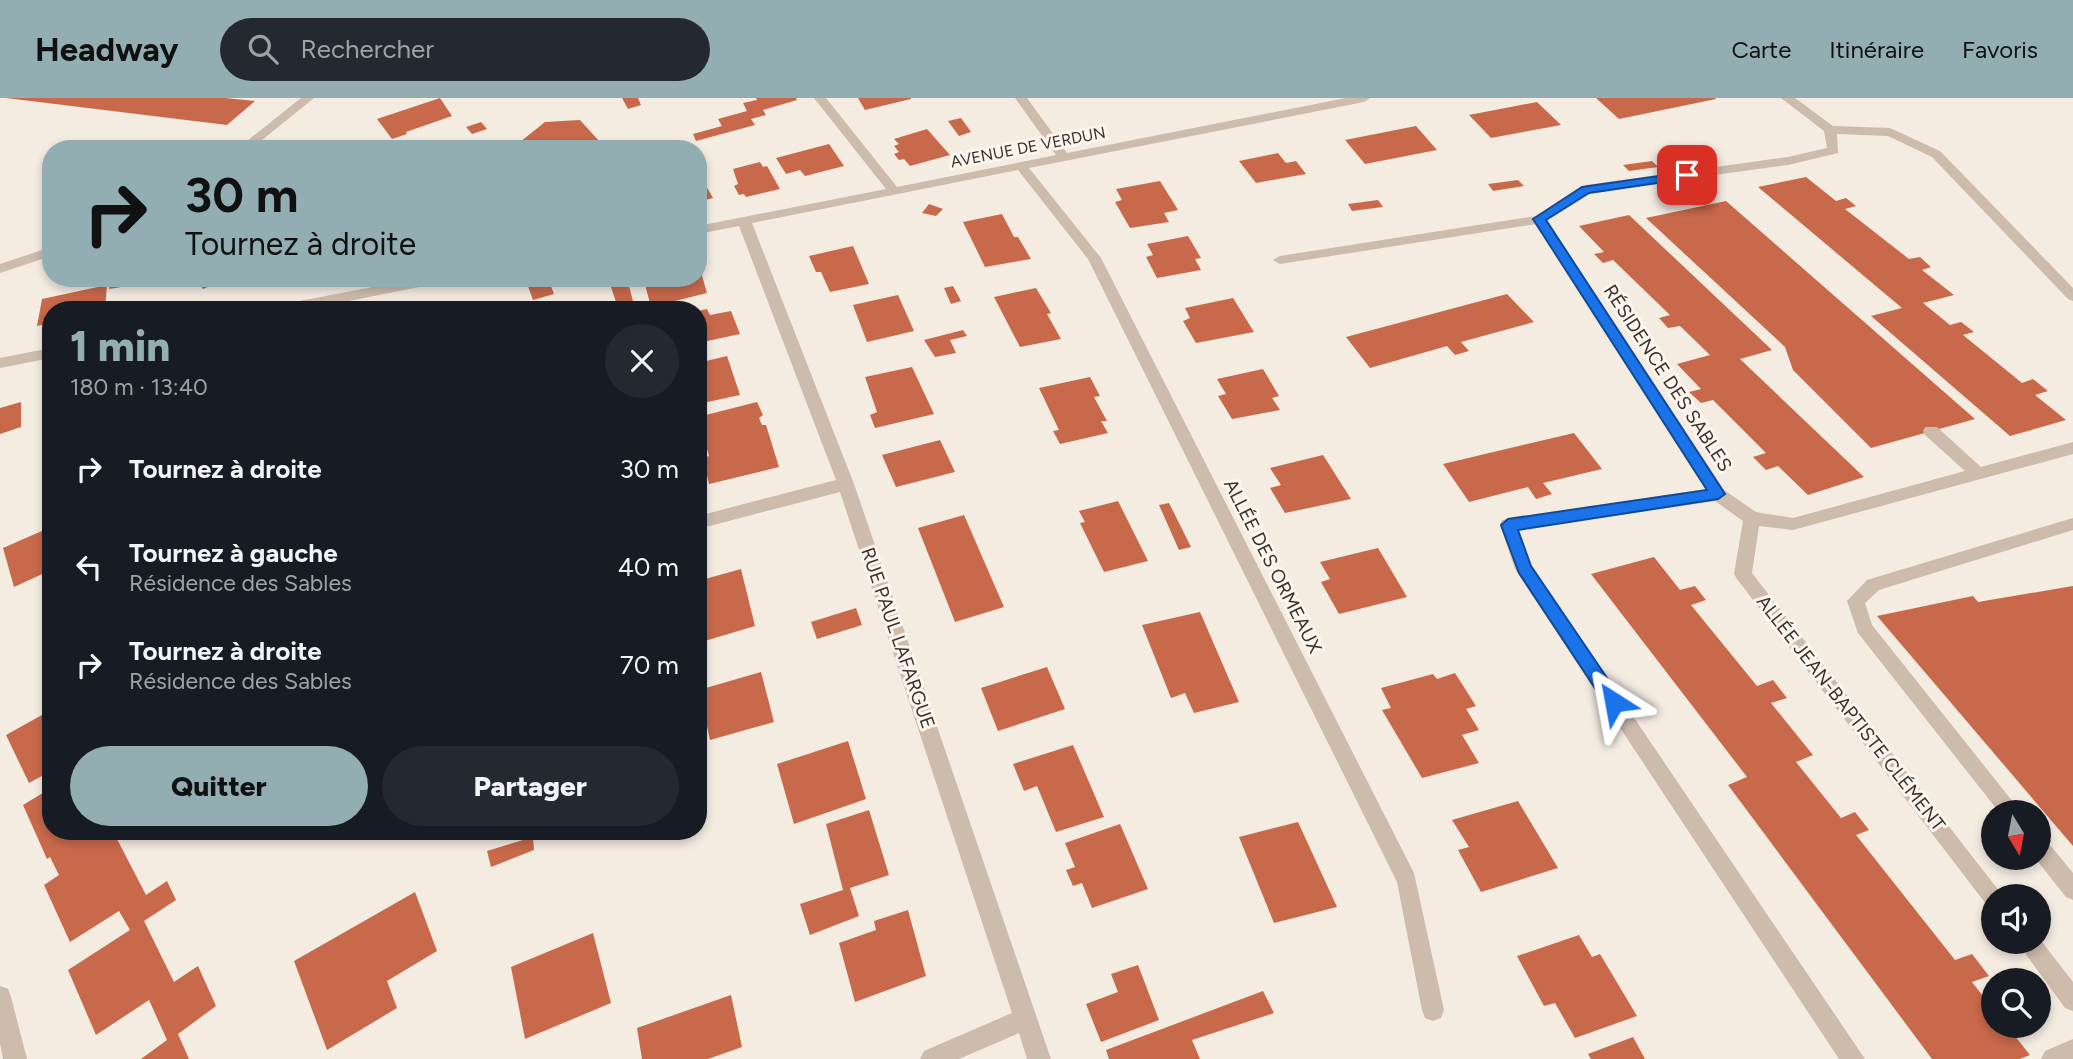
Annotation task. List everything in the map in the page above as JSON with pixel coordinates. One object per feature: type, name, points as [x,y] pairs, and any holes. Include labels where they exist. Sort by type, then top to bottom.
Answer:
[{"type":"street","points":[[254,140],[308,98]]},
{"type":"street","points":[[820,98],[894,191]]},
{"type":"street","points":[[1021,98],[1064,157]]},
{"type":"street","name":"AVENUE DE VERDUN","points":[[707,228],[1364,98]]},
{"type":"street","points":[[1787,98],[1830,130],[1890,132],[1936,154],[2073,296]]},
{"type":"street","points":[[1280,260],[1539,219],[1586,190],[1788,161],[1834,150],[1830,130]]},
{"type":"street","name":"ALLÉE DES ORMEAUX","points":[[1021,166],[1094,257],[1407,880],[1433,1010]]},
{"type":"street","name":"RÉSIDENCE DES SABLES","points":[[1539,219],[1718,494],[1752,518],[1793,524],[2073,448]]},
{"type":"street","name":"RUE PAUL LAFARGUE","points":[[744,221],[846,484],[1039,1059]]},
{"type":"street","points":[[0,269],[42,254]]},
{"type":"street","points":[[325,301],[398,287]]},
{"type":"street","points":[[0,363],[42,355]]},
{"type":"street","points":[[1931,431],[1979,474]]},
{"type":"street","points":[[707,521],[846,484]]},
{"type":"street","points":[[1718,494],[1508,525],[1524,569],[1853,1059]]},
{"type":"street","name":"ALLÉE JEAN-BAPTISTE CLÉMENT","points":[[1752,518],[1744,574],[1983,884]]},
{"type":"street","points":[[2001,800],[1864,628],[1856,601],[1874,585],[2073,524]]},
{"type":"street","points":[[2051,862],[2073,890]]},
{"type":"street","points":[[2037,954],[2073,1000]]},
{"type":"street","points":[[0,997],[15,1059]]},
{"type":"street","points":[[932,1059],[1026,1019]]},
{"type":"street","points":[[2053,1059],[2073,1050]]},
{"type":"building","points":[[6,98],[225,98],[255,101],[227,125]]},
{"type":"building","points":[[440,98],[452,116],[392,139],[377,119]]},
{"type":"building","points":[[622,98],[638,98],[641,105],[628,109]]},
{"type":"building","points":[[756,98],[797,100],[763,110],[766,115],[751,119],[755,125],[696,140],[693,134],[722,126],[718,119],[747,111],[743,103],[757,100]]},
{"type":"building","points":[[858,98],[911,98],[911,99],[865,110]]},
{"type":"building","points":[[1596,98],[1715,98],[1716,99],[1619,119]]},
{"type":"building","points":[[1537,102],[1561,125],[1491,138],[1469,115]]},
{"type":"building","points":[[961,118],[971,132],[959,136],[948,121]]},
{"type":"building","points":[[580,120],[598,140],[522,140],[545,122]]},
{"type":"building","points":[[481,122],[487,129],[472,134],[466,127]]},
{"type":"building","points":[[1416,126],[1437,150],[1365,164],[1345,140]]},
{"type":"building","points":[[927,129],[950,155],[910,166],[904,159],[899,160],[894,154],[899,152],[894,146],[899,144],[894,139]]},
{"type":"building","points":[[829,144],[844,166],[805,176],[800,170],[786,174],[776,158]]},
{"type":"building","points":[[1278,153],[1286,163],[1296,161],[1306,174],[1256,183],[1239,161]]},
{"type":"building","points":[[1652,161],[1658,167],[1629,171],[1623,165]]},
{"type":"building","points":[[760,162],[763,167],[767,166],[780,189],[746,197],[744,194],[739,195],[734,186],[738,184],[733,169]]},
{"type":"building","points":[[1806,177],[1836,201],[1846,198],[1856,206],[1845,209],[1909,259],[1920,257],[1931,267],[1922,270],[1954,295],[1923,303],[1950,325],[1961,322],[1974,332],[1963,335],[2022,383],[2033,379],[2048,391],[2035,395],[2066,420],[2010,436],[1871,316],[1902,308],[1758,187]]},
{"type":"building","points":[[1518,180],[1524,186],[1493,191],[1488,184]]},
{"type":"building","points":[[1160,181],[1178,210],[1164,213],[1169,222],[1130,228],[1115,202],[1122,200],[1116,189]]},
{"type":"building","points":[[707,188],[713,198],[707,200]]},
{"type":"building","points":[[1378,200],[1383,207],[1352,211],[1348,204]]},
{"type":"building","points":[[1726,201],[1975,419],[1871,448],[1793,370],[1785,347],[1646,218]]},
{"type":"building","points":[[929,204],[943,209],[936,216],[922,213]]},
{"type":"building","points":[[1002,214],[1014,237],[1018,237],[1031,259],[985,267],[963,222]]},
{"type":"building","points":[[1629,215],[1772,350],[1740,359],[1864,477],[1808,495],[1778,466],[1766,470],[1753,457],[1766,453],[1713,400],[1701,403],[1689,392],[1701,389],[1677,364],[1710,355],[1680,326],[1668,328],[1659,318],[1670,315],[1613,260],[1603,263],[1594,254],[1604,252],[1579,226]]},
{"type":"building","points":[[1188,236],[1201,258],[1195,259],[1201,270],[1157,278],[1146,257],[1153,255],[1147,244]]},
{"type":"building","points":[[853,246],[869,284],[830,292],[821,272],[816,272],[809,256]]},
{"type":"building","points":[[953,286],[961,301],[951,304],[944,288]]},
{"type":"building","points":[[107,287],[106,301],[42,301],[42,325],[37,326],[42,299]]},
{"type":"building","points":[[528,287],[551,287],[554,294],[533,300]]},
{"type":"building","points":[[611,287],[629,287],[633,301],[616,301]]},
{"type":"building","points":[[646,287],[705,287],[707,293],[675,301],[649,301]]},
{"type":"building","points":[[1036,288],[1051,313],[1047,314],[1061,339],[1020,347],[994,297]]},
{"type":"building","points":[[1507,294],[1534,322],[1461,342],[1469,351],[1455,355],[1447,346],[1370,368],[1346,337]]},
{"type":"building","points":[[898,295],[914,331],[867,342],[853,305]]},
{"type":"building","points":[[1233,298],[1254,332],[1196,343],[1183,321],[1190,318],[1185,308]]},
{"type":"building","points":[[707,309],[710,315],[731,311],[740,334],[707,341]]},
{"type":"building","points":[[963,330],[967,336],[950,340],[956,353],[935,357],[924,340]]},
{"type":"building","points":[[727,356],[740,395],[707,402],[707,361]]},
{"type":"building","points":[[912,367],[934,414],[875,428],[870,415],[877,412],[865,377]]},
{"type":"building","points":[[1263,369],[1279,396],[1272,398],[1280,410],[1232,419],[1218,396],[1226,394],[1217,379]]},
{"type":"building","points":[[1090,377],[1100,396],[1094,397],[1107,421],[1101,421],[1108,433],[1060,444],[1053,431],[1059,430],[1039,388]]},
{"type":"building","points":[[21,402],[21,427],[0,434],[0,408]]},
{"type":"building","points":[[757,402],[763,415],[759,418],[762,425],[766,425],[779,467],[709,484],[707,415]]},
{"type":"building","points":[[1574,433],[1602,469],[1543,483],[1552,494],[1536,499],[1528,487],[1469,502],[1443,464]]},
{"type":"building","points":[[940,440],[955,472],[896,487],[882,455]]},
{"type":"building","points":[[1323,455],[1351,499],[1285,513],[1270,488],[1281,485],[1270,468]]},
{"type":"building","points":[[1118,501],[1148,561],[1104,572],[1080,523],[1085,522],[1079,511]]},
{"type":"building","points":[[1169,503],[1191,547],[1179,550],[1159,505]]},
{"type":"building","points":[[964,515],[1004,607],[955,622],[918,528]]},
{"type":"building","points":[[42,531],[42,574],[14,587],[3,548]]},
{"type":"building","points":[[1378,548],[1407,597],[1339,614],[1321,582],[1330,579],[1320,562]]},
{"type":"building","points":[[1654,557],[1680,590],[1695,586],[1706,600],[1691,605],[1757,686],[1773,680],[1787,698],[1771,703],[1813,755],[1796,762],[1841,818],[1855,812],[1869,830],[1856,835],[1955,960],[1972,954],[1983,968],[1981,979],[1972,982],[1981,994],[1981,1038],[2017,1038],[2030,1055],[2020,1059],[1932,1059],[1728,785],[1747,777],[1591,574]]},
{"type":"building","points":[[741,569],[755,626],[707,640],[707,578]]},
{"type":"building","points":[[2073,586],[2073,846],[2051,820],[2051,800],[2034,800],[1877,616],[1973,596],[1978,602]]},
{"type":"building","points":[[856,608],[862,625],[817,639],[811,622]]},
{"type":"building","points":[[1200,612],[1239,702],[1194,713],[1185,693],[1171,698],[1142,625]]},
{"type":"building","points":[[1047,667],[1065,709],[998,731],[981,688]]},
{"type":"building","points":[[761,672],[774,722],[710,740],[707,726],[707,688]]},
{"type":"building","points":[[1455,673],[1476,706],[1466,709],[1479,730],[1462,735],[1479,763],[1422,778],[1382,710],[1391,708],[1381,688],[1433,674],[1437,679]]},
{"type":"building","points":[[42,715],[42,776],[29,783],[6,735]]},
{"type":"building","points":[[848,741],[866,799],[794,824],[777,764]]},
{"type":"building","points":[[1073,745],[1104,817],[1056,832],[1037,786],[1024,791],[1013,764]]},
{"type":"building","points":[[42,793],[42,840],[118,840],[146,895],[167,881],[176,900],[144,921],[174,982],[198,966],[216,1006],[178,1034],[189,1059],[141,1059],[167,1040],[149,1000],[96,1035],[68,970],[130,930],[119,911],[70,942],[44,885],[59,875],[50,857],[47,859],[23,805]]},
{"type":"building","points":[[1518,801],[1558,868],[1481,892],[1458,850],[1469,847],[1452,820]]},
{"type":"building","points":[[869,810],[889,875],[850,888],[859,916],[810,935],[800,904],[843,890],[826,824]]},
{"type":"building","points":[[1298,822],[1337,907],[1274,923],[1239,837]]},
{"type":"building","points":[[1120,824],[1148,889],[1092,908],[1082,883],[1073,886],[1066,870],[1075,867],[1065,843]]},
{"type":"building","points":[[523,840],[533,840],[534,850],[491,867],[487,851]]},
{"type":"building","points":[[415,892],[437,951],[387,981],[397,1008],[327,1050],[294,961]]},
{"type":"building","points":[[908,910],[926,976],[855,1002],[839,943],[876,930],[874,921]]},
{"type":"building","points":[[593,933],[611,1003],[525,1039],[511,967]]},
{"type":"building","points":[[1579,935],[1592,957],[1600,954],[1637,1016],[1575,1038],[1555,1003],[1544,1006],[1517,956]]},
{"type":"building","points":[[1138,965],[1159,1020],[1101,1042],[1086,1004],[1118,992],[1111,974]]},
{"type":"building","points":[[1263,991],[1274,1013],[1192,1040],[1200,1059],[1109,1059],[1106,1050]]},
{"type":"building","points":[[731,995],[742,1047],[708,1059],[642,1059],[637,1028]]},
{"type":"building","points":[[1633,1037],[1645,1059],[1591,1059],[1588,1054]]},
{"type":"route","points":[[1614,702],[1524,569],[1508,525],[1718,494],[1539,219],[1586,190],[1687,175]]}]
